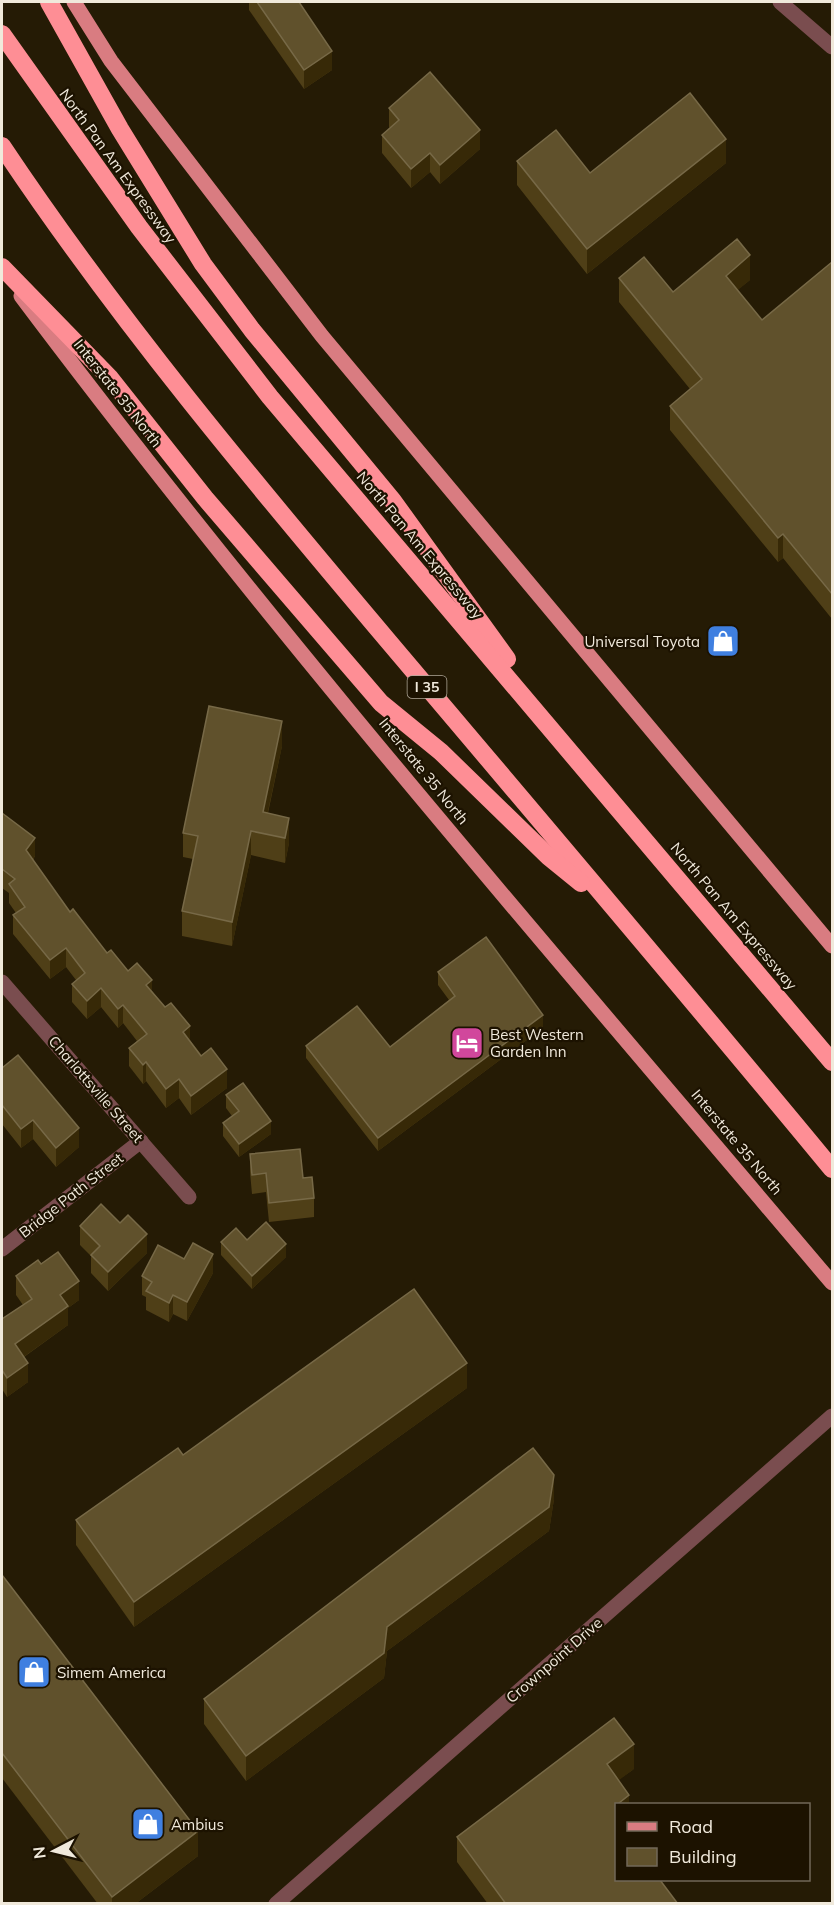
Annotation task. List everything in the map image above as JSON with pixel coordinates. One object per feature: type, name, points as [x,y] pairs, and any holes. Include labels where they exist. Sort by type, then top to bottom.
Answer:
[{"type":"highway","points":[[49,2],[120,129],[203,264],[252,330],[393,501],[585,768]]},
{"type":"highway","name":"North Pan Am Expressway","points":[[2,34],[139,227],[270,397],[832,1062]]},
{"type":"highway","name":"I 35","points":[[2,146],[44,208],[112,299],[264,494],[831,1168]]},
{"type":"highway","points":[[2,269],[110,378],[212,507],[381,703],[441,752],[549,857],[620,916]]},
{"type":"highway","points":[[789,1009],[832,1054]]},
{"type":"main road","points":[[74,2],[111,61],[322,336],[832,946]]},
{"type":"main road","name":"Interstate 35 North","points":[[2,269],[107,411],[448,829],[832,1282]]},
{"type":"street","points":[[780,2],[832,47]]},
{"type":"street","name":"Charlottsville Street","points":[[2,982],[189,1197]]},
{"type":"street","name":"Bridge Path Street","points":[[2,1249],[141,1141]]},
{"type":"street","name":"Crownpoint Drive","points":[[276,1904],[832,1416]]},
{"type":"building","points":[[257,2],[299,2],[332,51],[304,70]]},
{"type":"building","points":[[430,72],[480,130],[440,165],[430,153],[411,169],[382,135],[399,120],[389,108]]},
{"type":"building","points":[[690,93],[726,139],[587,249],[517,161],[556,130],[590,173]]},
{"type":"building","points":[[737,239],[750,255],[726,276],[762,320],[832,262],[832,594],[783,534],[778,538],[670,406],[702,379],[619,278],[644,257],[673,292]]},
{"type":"building","points":[[209,706],[282,721],[263,812],[289,818],[285,838],[251,831],[232,922],[182,911],[198,836],[183,833]]},
{"type":"building","points":[[2,813],[35,838],[26,850],[70,912],[73,909],[107,953],[111,950],[128,971],[137,963],[152,980],[146,985],[165,1007],[171,1003],[190,1026],[183,1032],[201,1056],[211,1048],[227,1069],[191,1096],[179,1079],[166,1089],[146,1062],[143,1065],[129,1048],[147,1034],[123,1005],[118,1009],[101,988],[87,1001],[72,984],[85,973],[66,948],[50,960],[13,915],[25,907],[9,884],[15,879],[2,869]]},
{"type":"building","name":"Best Western Garden Inn","points":[[486,937],[543,1015],[378,1138],[306,1046],[357,1006],[390,1047],[455,996],[438,972]]},
{"type":"building","points":[[18,1055],[79,1128],[56,1148],[33,1120],[21,1129],[2,1105],[2,1068]]},
{"type":"building","points":[[243,1083],[271,1121],[239,1144],[223,1123],[239,1111],[226,1095]]},
{"type":"building","points":[[300,1149],[303,1178],[312,1177],[314,1198],[269,1203],[266,1173],[252,1175],[250,1154]]},
{"type":"building","points":[[101,1204],[120,1223],[128,1215],[147,1234],[108,1272],[91,1255],[100,1246],[80,1226]]},
{"type":"building","points":[[266,1222],[286,1244],[252,1276],[221,1242],[236,1228],[247,1240]]},
{"type":"building","points":[[193,1243],[213,1254],[187,1302],[173,1295],[169,1303],[146,1291],[152,1282],[142,1276],[158,1245],[184,1259]]},
{"type":"building","points":[[58,1252],[79,1281],[60,1295],[68,1306],[15,1344],[28,1363],[7,1378],[2,1370],[2,1319],[32,1299],[16,1276],[38,1260],[41,1264]]},
{"type":"building","points":[[414,1289],[467,1363],[134,1602],[76,1520],[178,1448],[183,1455]]},
{"type":"building","points":[[533,1448],[554,1475],[549,1507],[387,1627],[384,1653],[246,1756],[204,1699]]},
{"type":"building","points":[[2,1575],[198,1831],[112,1897],[2,1753]]},
{"type":"building","points":[[614,1718],[634,1744],[607,1764],[629,1795],[619,1803],[615,1803],[615,1881],[661,1881],[678,1904],[506,1904],[457,1837]]},
{"type":"place","name":"Universal Toyota","points":[[723,641]]},
{"type":"place","name":"Best Western Garden Inn","points":[[467,1043]]},
{"type":"place","name":"Simem America","points":[[34,1672]]},
{"type":"place","name":"Ambius","points":[[148,1824]]}]
